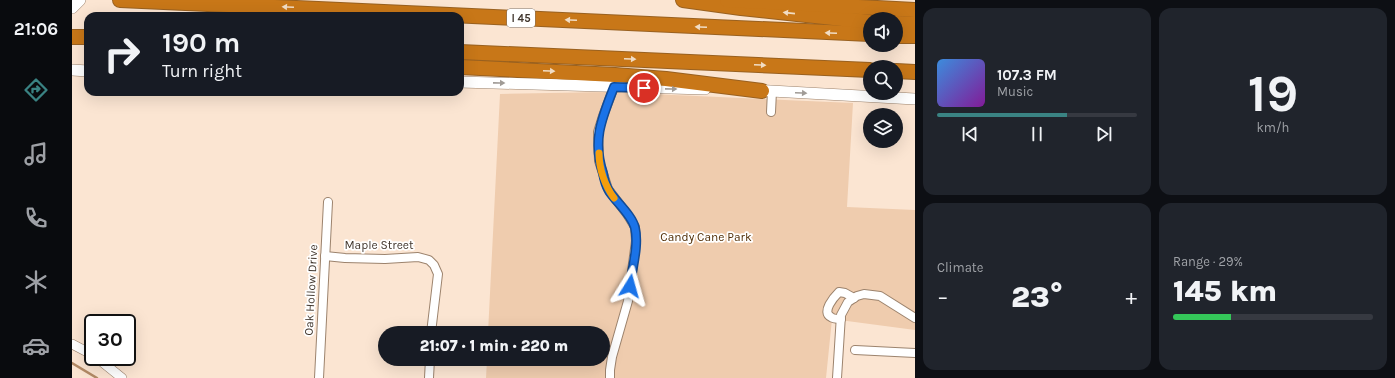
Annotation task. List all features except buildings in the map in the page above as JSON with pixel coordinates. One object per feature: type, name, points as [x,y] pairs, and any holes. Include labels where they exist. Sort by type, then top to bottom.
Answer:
[{"type":"highway","name":"I 45","points":[[120,0],[174,1],[406,12]]},
{"type":"highway","points":[[683,0],[863,21]]},
{"type":"highway","points":[[726,0],[915,10]]},
{"type":"highway","name":"I 45","points":[[464,15],[863,34]]},
{"type":"highway","points":[[903,23],[915,24]]},
{"type":"highway","points":[[903,36],[915,36]]},
{"type":"highway","points":[[464,52],[863,70]]},
{"type":"highway","points":[[464,65],[592,58]]},
{"type":"highway","points":[[464,65],[658,78],[767,91]]},
{"type":"highway","points":[[903,71],[915,72]]},
{"type":"main road","points":[[72,8],[80,0]]},
{"type":"main road","points":[[72,70],[84,70]]},
{"type":"main road","points":[[464,82],[767,91],[915,99]]},
{"type":"street","points":[[610,378],[612,357],[628,301],[636,241],[635,227],[608,189],[599,161],[598,132],[614,87]]},
{"type":"street","points":[[767,91],[771,112]]},
{"type":"street","name":"Oak Hollow Drive","points":[[319,378],[328,202]]},
{"type":"street","name":"Maple Street","points":[[325,256],[384,259],[418,257],[429,260],[434,265],[438,274],[432,326]]},
{"type":"street","points":[[841,319],[830,317],[828,314],[828,308],[834,297],[839,292],[845,293],[854,298]]},
{"type":"street","points":[[837,378],[841,315],[848,302],[864,294],[880,296],[915,318]]},
{"type":"street","points":[[72,344],[84,350]]},
{"type":"street","points":[[855,350],[915,353]]},
{"type":"street","points":[[107,366],[122,378]]},
{"type":"street","points":[[429,378],[430,366]]},
{"type":"green space","name":"Candy Cane Park","points":[[606,92],[853,103],[847,207],[915,210],[915,330],[832,319],[826,378],[486,378],[487,366],[610,366],[610,326],[488,326],[500,94]]},
{"type":"waterway","points":[[72,363],[97,378]]},
{"type":"slow traffic","points":[[599,153],[599,161],[608,189],[614,198]]},
{"type":"route","points":[[630,286],[636,241],[635,227],[608,189],[599,161],[598,132],[614,87],[644,88]]}]
